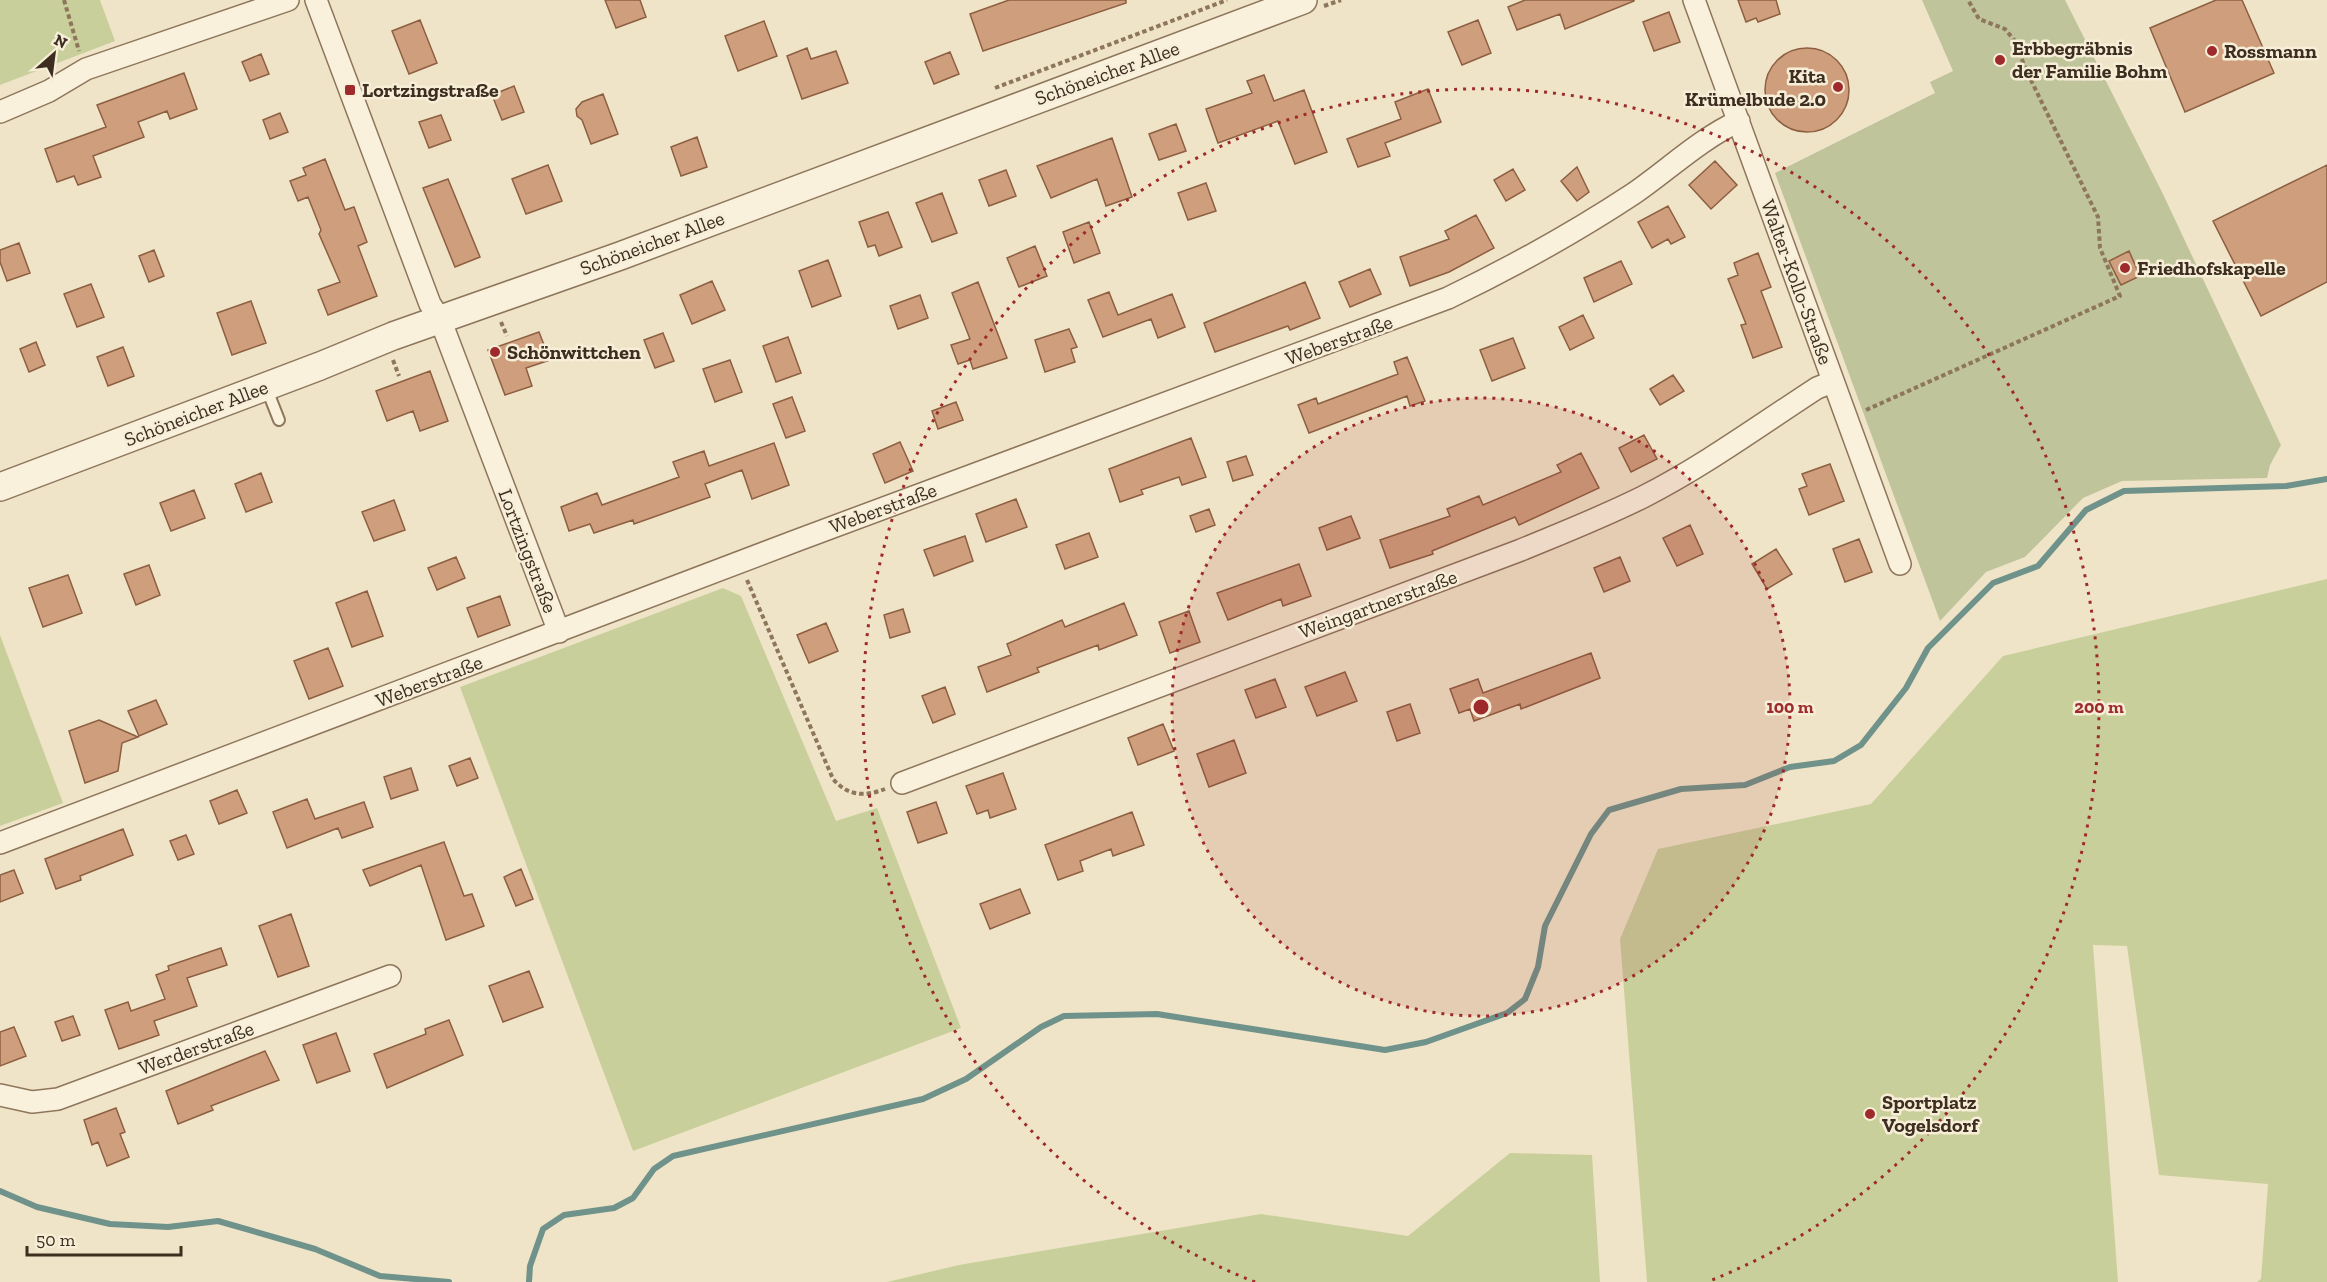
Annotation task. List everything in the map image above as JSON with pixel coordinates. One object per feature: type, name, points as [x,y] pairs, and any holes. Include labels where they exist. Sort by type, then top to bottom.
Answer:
[{"type":"street","points":[[0,112],[49,91],[86,69],[288,0]]},
{"type":"street","name":"Lortzingstraße","points":[[316,0],[430,304],[440,319],[559,632]]},
{"type":"street","name":"Schöneicher Allee","points":[[0,487],[440,319],[620,256],[1303,0]]},
{"type":"street","name":"Walter-Kollo-Straße","points":[[1694,0],[1900,564]]},
{"type":"street","name":"Weberstraße","points":[[0,843],[739,562],[1448,298],[1495,276],[1579,228],[1635,192],[1718,131],[1739,121]]},
{"type":"street","name":"Weingartnerstraße","points":[[902,783],[1521,550],[1596,519],[1701,464],[1817,388],[1832,382]]},
{"type":"street","name":"Werderstraße","points":[[0,1095],[32,1102],[58,1099],[390,976]]},
{"type":"lane","points":[[266,387],[279,420]]},
{"type":"path","points":[[64,0],[86,69]]},
{"type":"path","points":[[1845,418],[2121,296],[2100,248],[2098,217],[2026,70],[2015,41],[2005,29],[1979,19],[1968,0]]},
{"type":"path","points":[[499,316],[507,336]]},
{"type":"path","points":[[392,356],[399,376]]},
{"type":"path","points":[[739,562],[833,779],[846,790],[866,795],[902,783]]},
{"type":"green space","points":[[0,0],[100,0],[115,41],[0,85]]},
{"type":"green space","points":[[1922,0],[2065,0],[2162,192],[2281,445],[2270,465],[2267,478],[2122,481],[2083,498],[2025,557],[1986,572],[1940,621],[1775,173],[1935,93],[1930,82],[1953,71]]},
{"type":"green space","points":[[2327,579],[2327,1282],[2257,1282],[2261,1279],[2268,1184],[2159,1175],[2127,946],[2093,945],[2118,1282],[1647,1282],[1620,939],[1658,849],[1871,804],[2003,656]]},
{"type":"green space","points":[[723,588],[741,596],[836,821],[877,808],[961,1028],[633,1151],[460,687]]},
{"type":"green space","points":[[0,635],[63,803],[0,826]]},
{"type":"green space","points":[[1510,1153],[1592,1155],[1600,1282],[887,1282],[959,1265],[1261,1214],[1408,1236]]},
{"type":"building","points":[[605,0],[640,0],[646,17],[616,28]]},
{"type":"building","points":[[1009,0],[1126,0],[1126,3],[983,51],[970,14]]},
{"type":"building","points":[[1525,0],[1634,1],[1565,29],[1560,14],[1517,30],[1508,7]]},
{"type":"building","points":[[1738,0],[1776,0],[1780,14],[1758,22],[1756,18],[1746,22]]},
{"type":"building","name":"Rossmann","points":[[2216,0],[2242,0],[2274,73],[2185,112],[2150,28]]},
{"type":"building","points":[[1669,12],[1680,42],[1654,51],[1643,22]]},
{"type":"building","points":[[420,20],[437,63],[409,74],[392,31]]},
{"type":"building","points":[[1478,20],[1491,53],[1462,65],[1448,32]]},
{"type":"building","points":[[764,21],[777,56],[738,71],[725,36]]},
{"type":"building","points":[[807,48],[811,59],[836,51],[848,83],[802,99],[787,56]]},
{"type":"building","points":[[1807,48],[1823,51],[1837,60],[1846,74],[1849,90],[1846,106],[1837,120],[1823,129],[1807,132],[1791,129],[1777,120],[1768,106],[1765,90],[1768,74],[1777,60],[1791,51]]},
{"type":"building","points":[[950,52],[959,74],[934,84],[925,62]]},
{"type":"building","points":[[261,54],[269,74],[250,81],[242,62]]},
{"type":"building","points":[[184,73],[197,109],[170,119],[167,111],[138,122],[144,137],[93,156],[101,177],[78,185],[74,176],[57,182],[45,149],[106,127],[97,105]]},
{"type":"building","points":[[1264,75],[1274,101],[1304,90],[1327,152],[1295,164],[1278,121],[1218,143],[1206,109],[1252,93],[1247,81]]},
{"type":"building","points":[[514,86],[524,112],[502,120],[492,95]]},
{"type":"building","points":[[1428,89],[1441,122],[1385,143],[1390,156],[1358,167],[1347,139],[1401,119],[1395,102]]},
{"type":"building","points":[[603,94],[618,134],[591,144],[582,120],[577,116],[576,109],[582,102]]},
{"type":"building","points":[[280,113],[288,132],[270,139],[263,120]]},
{"type":"building","points":[[441,115],[451,140],[429,148],[419,122]]},
{"type":"building","points":[[1176,124],[1186,151],[1159,160],[1149,134]]},
{"type":"building","points":[[697,137],[707,167],[681,176],[671,147]]},
{"type":"building","points":[[1112,138],[1132,197],[1106,206],[1097,179],[1051,198],[1037,166]]},
{"type":"building","points":[[325,159],[345,210],[354,207],[367,242],[358,246],[377,296],[328,315],[318,290],[340,282],[319,234],[321,230],[308,197],[298,201],[290,181],[306,175],[303,168]]},
{"type":"building","points":[[1715,161],[1737,185],[1711,209],[1689,185]]},
{"type":"building","points":[[548,165],[562,201],[526,214],[512,179]]},
{"type":"building","points":[[2327,165],[2327,282],[2261,316],[2213,221]]},
{"type":"building","points":[[1577,167],[1589,192],[1577,201],[1561,181]]},
{"type":"building","points":[[1513,169],[1525,190],[1506,201],[1494,180]]},
{"type":"building","points":[[1006,170],[1016,196],[989,206],[979,180]]},
{"type":"building","points":[[448,179],[480,257],[455,267],[423,188]]},
{"type":"building","points":[[1206,183],[1216,211],[1188,220],[1178,193]]},
{"type":"building","points":[[942,193],[957,233],[932,242],[916,203]]},
{"type":"building","points":[[1668,206],[1685,237],[1671,244],[1668,239],[1652,248],[1638,222]]},
{"type":"building","points":[[888,212],[902,247],[879,256],[875,245],[868,247],[859,222]]},
{"type":"building","points":[[1476,215],[1494,248],[1449,272],[1410,286],[1400,257],[1449,239],[1445,231]]},
{"type":"building","points":[[1089,222],[1100,253],[1074,263],[1063,232]]},
{"type":"building","points":[[19,243],[30,273],[7,281],[0,262],[0,250]]},
{"type":"building","points":[[1035,246],[1047,276],[1019,287],[1007,258]]},
{"type":"building","points":[[154,250],[164,276],[149,282],[139,256]]},
{"type":"building","name":"Friedhofskapelle","points":[[2129,251],[2140,276],[2121,285],[2109,261]]},
{"type":"building","points":[[1758,253],[1771,287],[1761,291],[1782,347],[1753,358],[1741,325],[1746,324],[1728,279],[1738,275],[1734,263]]},
{"type":"building","points":[[828,260],[841,296],[812,307],[799,271]]},
{"type":"building","points":[[1621,261],[1632,284],[1594,302],[1584,278]]},
{"type":"building","points":[[1370,269],[1381,294],[1350,307],[1339,282]]},
{"type":"building","points":[[712,281],[725,310],[692,324],[680,295]]},
{"type":"building","points":[[978,282],[1007,358],[973,369],[970,360],[958,364],[951,345],[970,339],[952,293]]},
{"type":"building","points":[[1305,282],[1320,318],[1290,330],[1288,326],[1215,352],[1204,323]]},
{"type":"building","points":[[91,284],[104,317],[77,327],[64,294]]},
{"type":"building","points":[[1109,292],[1118,315],[1172,294],[1185,327],[1158,338],[1151,319],[1103,337],[1088,300]]},
{"type":"building","points":[[920,295],[928,318],[898,329],[890,306]]},
{"type":"building","points":[[251,301],[266,343],[232,355],[217,313]]},
{"type":"building","points":[[1583,315],[1594,338],[1570,350],[1559,327]]},
{"type":"building","points":[[1069,329],[1077,347],[1071,349],[1075,362],[1045,372],[1035,340]]},
{"type":"building","points":[[539,332],[550,360],[526,368],[532,386],[505,395],[488,350]]},
{"type":"building","points":[[663,333],[674,361],[655,368],[644,340]]},
{"type":"building","points":[[788,337],[801,373],[776,382],[763,346]]},
{"type":"building","points":[[1513,338],[1525,368],[1492,381],[1480,350]]},
{"type":"building","points":[[36,342],[45,365],[29,372],[20,349]]},
{"type":"building","points":[[123,347],[134,376],[108,386],[97,357]]},
{"type":"building","points":[[1407,357],[1425,401],[1410,406],[1407,396],[1309,433],[1298,405],[1316,398],[1318,404],[1398,374],[1394,362]]},
{"type":"building","points":[[730,360],[742,392],[715,402],[703,369]]},
{"type":"building","points":[[430,371],[448,421],[420,431],[413,411],[387,421],[376,391]]},
{"type":"building","points":[[1673,375],[1684,391],[1660,405],[1650,389]]},
{"type":"building","points":[[792,397],[805,431],[786,438],[773,404]]},
{"type":"building","points":[[956,402],[963,420],[938,429],[932,411]]},
{"type":"building","points":[[1644,435],[1657,459],[1631,472],[1619,448]]},
{"type":"building","points":[[1191,438],[1206,477],[1182,485],[1179,477],[1141,490],[1143,494],[1120,502],[1109,469]]},
{"type":"building","points":[[900,442],[913,471],[885,483],[873,454]]},
{"type":"building","points":[[774,443],[789,485],[752,499],[742,470],[705,484],[710,497],[634,524],[633,520],[594,533],[590,524],[569,531],[561,507],[597,493],[602,505],[679,477],[673,462],[704,451],[709,466]]},
{"type":"building","points":[[1581,453],[1599,488],[1519,525],[1515,517],[1432,551],[1433,554],[1390,568],[1380,540],[1450,516],[1447,509],[1479,496],[1483,505],[1561,472],[1557,465]]},
{"type":"building","points":[[1246,456],[1253,475],[1233,481],[1227,462]]},
{"type":"building","points":[[1830,464],[1844,501],[1809,515],[1799,489],[1807,486],[1802,474]]},
{"type":"building","points":[[261,473],[272,502],[246,512],[235,484]]},
{"type":"building","points":[[194,490],[205,518],[171,531],[160,503]]},
{"type":"building","points":[[1016,499],[1027,527],[986,542],[976,514]]},
{"type":"building","points":[[394,500],[405,530],[374,541],[362,512]]},
{"type":"building","points":[[1209,509],[1215,525],[1196,532],[1190,516]]},
{"type":"building","points":[[1351,516],[1360,538],[1327,550],[1319,528]]},
{"type":"building","points":[[1690,525],[1703,554],[1677,566],[1663,538]]},
{"type":"building","points":[[1089,533],[1098,557],[1065,569],[1056,545]]},
{"type":"building","points":[[965,536],[973,561],[934,576],[924,550]]},
{"type":"building","points":[[1859,539],[1872,572],[1845,582],[1833,549]]},
{"type":"building","points":[[1776,549],[1792,574],[1767,589],[1752,564]]},
{"type":"building","points":[[456,557],[465,578],[437,590],[428,568]]},
{"type":"building","points":[[1620,557],[1630,581],[1604,592],[1594,568]]},
{"type":"building","points":[[1299,564],[1311,596],[1283,606],[1281,599],[1228,620],[1217,593]]},
{"type":"building","points":[[149,565],[160,595],[136,605],[124,574]]},
{"type":"building","points":[[68,575],[82,613],[43,627],[29,588]]},
{"type":"building","points":[[367,591],[383,636],[352,647],[336,603]]},
{"type":"building","points":[[500,596],[510,625],[478,637],[467,608]]},
{"type":"building","points":[[1124,603],[1137,635],[1099,650],[1098,645],[1037,668],[1039,672],[987,692],[978,667],[1011,655],[1007,644],[1062,620],[1065,627]]},
{"type":"building","points":[[903,609],[910,632],[890,638],[884,615]]},
{"type":"building","points":[[1189,611],[1200,642],[1170,653],[1159,622]]},
{"type":"building","points":[[826,623],[838,651],[809,663],[797,635]]},
{"type":"building","points":[[328,648],[343,686],[309,699],[294,661]]},
{"type":"building","points":[[1591,653],[1600,678],[1521,709],[1520,704],[1474,721],[1470,709],[1459,713],[1450,689],[1478,679],[1483,693]]},
{"type":"building","points":[[1345,672],[1357,701],[1317,716],[1305,687]]},
{"type":"building","points":[[1275,679],[1286,707],[1256,718],[1245,690]]},
{"type":"building","points":[[945,687],[955,714],[933,723],[922,696]]},
{"type":"building","points":[[156,700],[167,724],[139,736],[128,711]]},
{"type":"building","points":[[1410,704],[1420,733],[1397,741],[1387,712]]},
{"type":"building","points":[[99,720],[138,737],[122,743],[118,771],[85,783],[69,731]]},
{"type":"building","points":[[1163,724],[1174,751],[1138,765],[1128,738]]},
{"type":"building","points":[[1234,740],[1246,773],[1209,787],[1197,754]]},
{"type":"building","points":[[470,758],[478,778],[457,786],[449,766]]},
{"type":"building","points":[[411,768],[418,790],[391,799],[384,777]]},
{"type":"building","points":[[1003,773],[1016,809],[990,818],[988,810],[977,814],[966,786]]},
{"type":"building","points":[[237,790],[247,813],[219,824],[210,801]]},
{"type":"building","points":[[307,799],[315,819],[364,802],[373,827],[342,838],[338,828],[287,848],[273,812]]},
{"type":"building","points":[[936,802],[947,833],[918,843],[907,812]]},
{"type":"building","points":[[1132,812],[1144,845],[1113,856],[1111,849],[1080,861],[1083,871],[1058,880],[1045,845]]},
{"type":"building","points":[[123,829],[133,855],[80,876],[81,880],[56,889],[45,859]]},
{"type":"building","points":[[186,835],[194,854],[178,860],[170,841]]},
{"type":"building","points":[[444,842],[464,896],[472,894],[484,926],[446,940],[421,865],[370,886],[363,870]]},
{"type":"building","points":[[521,869],[533,899],[516,906],[504,877]]},
{"type":"building","points":[[14,870],[23,893],[0,902],[0,875]]},
{"type":"building","points":[[1020,889],[1030,913],[990,929],[980,904]]},
{"type":"building","points":[[291,914],[309,966],[278,977],[259,926]]},
{"type":"building","points":[[221,948],[227,965],[187,978],[197,1006],[154,1021],[159,1035],[119,1049],[105,1010],[128,1002],[131,1011],[165,999],[156,975],[169,970],[168,966]]},
{"type":"building","points":[[529,971],[543,1007],[503,1022],[489,986]]},
{"type":"building","points":[[73,1016],[80,1035],[62,1041],[55,1022]]},
{"type":"building","points":[[449,1020],[463,1055],[387,1088],[374,1054],[426,1034],[425,1029]]},
{"type":"building","points":[[14,1027],[26,1056],[0,1066],[0,1032]]},
{"type":"building","points":[[336,1033],[350,1071],[317,1083],[303,1045]]},
{"type":"building","points":[[265,1051],[279,1080],[211,1106],[213,1110],[178,1124],[166,1091]]},
{"type":"building","points":[[116,1108],[125,1132],[120,1134],[129,1157],[107,1166],[98,1142],[92,1145],[84,1120]]},
{"type":"waterway","points":[[529,1282],[530,1266],[543,1229],[564,1215],[614,1208],[633,1198],[654,1169],[673,1156],[923,1099],[966,1079],[1041,1027],[1064,1016],[1157,1014],[1385,1050],[1426,1042],[1507,1013],[1525,999],[1538,967],[1545,926],[1591,834],[1609,810],[1681,789],[1745,785],[1790,767],[1834,761],[1861,745],[1906,688],[1928,648],[1993,583],[2038,566],[2086,510],[2124,491],[2286,486],[2327,479]]},
{"type":"waterway","points":[[0,1191],[37,1207],[110,1224],[168,1227],[218,1221],[315,1249],[380,1276],[449,1282]]},
{"type":"place","name":"Rossmann","points":[[2212,51]]},
{"type":"place","name":"Erbbegräbnis der Familie Bohm","points":[[2000,60]]},
{"type":"place","name":"Kita Krümelbude 2.0","points":[[1838,87]]},
{"type":"place","name":"Lortzingstraße","points":[[350,90]]},
{"type":"place","name":"Friedhofskapelle","points":[[2125,268]]},
{"type":"place","name":"Schönwittchen","points":[[495,352]]},
{"type":"place","name":"Sportplatz Vogelsdorf","points":[[1870,1114]]}]
